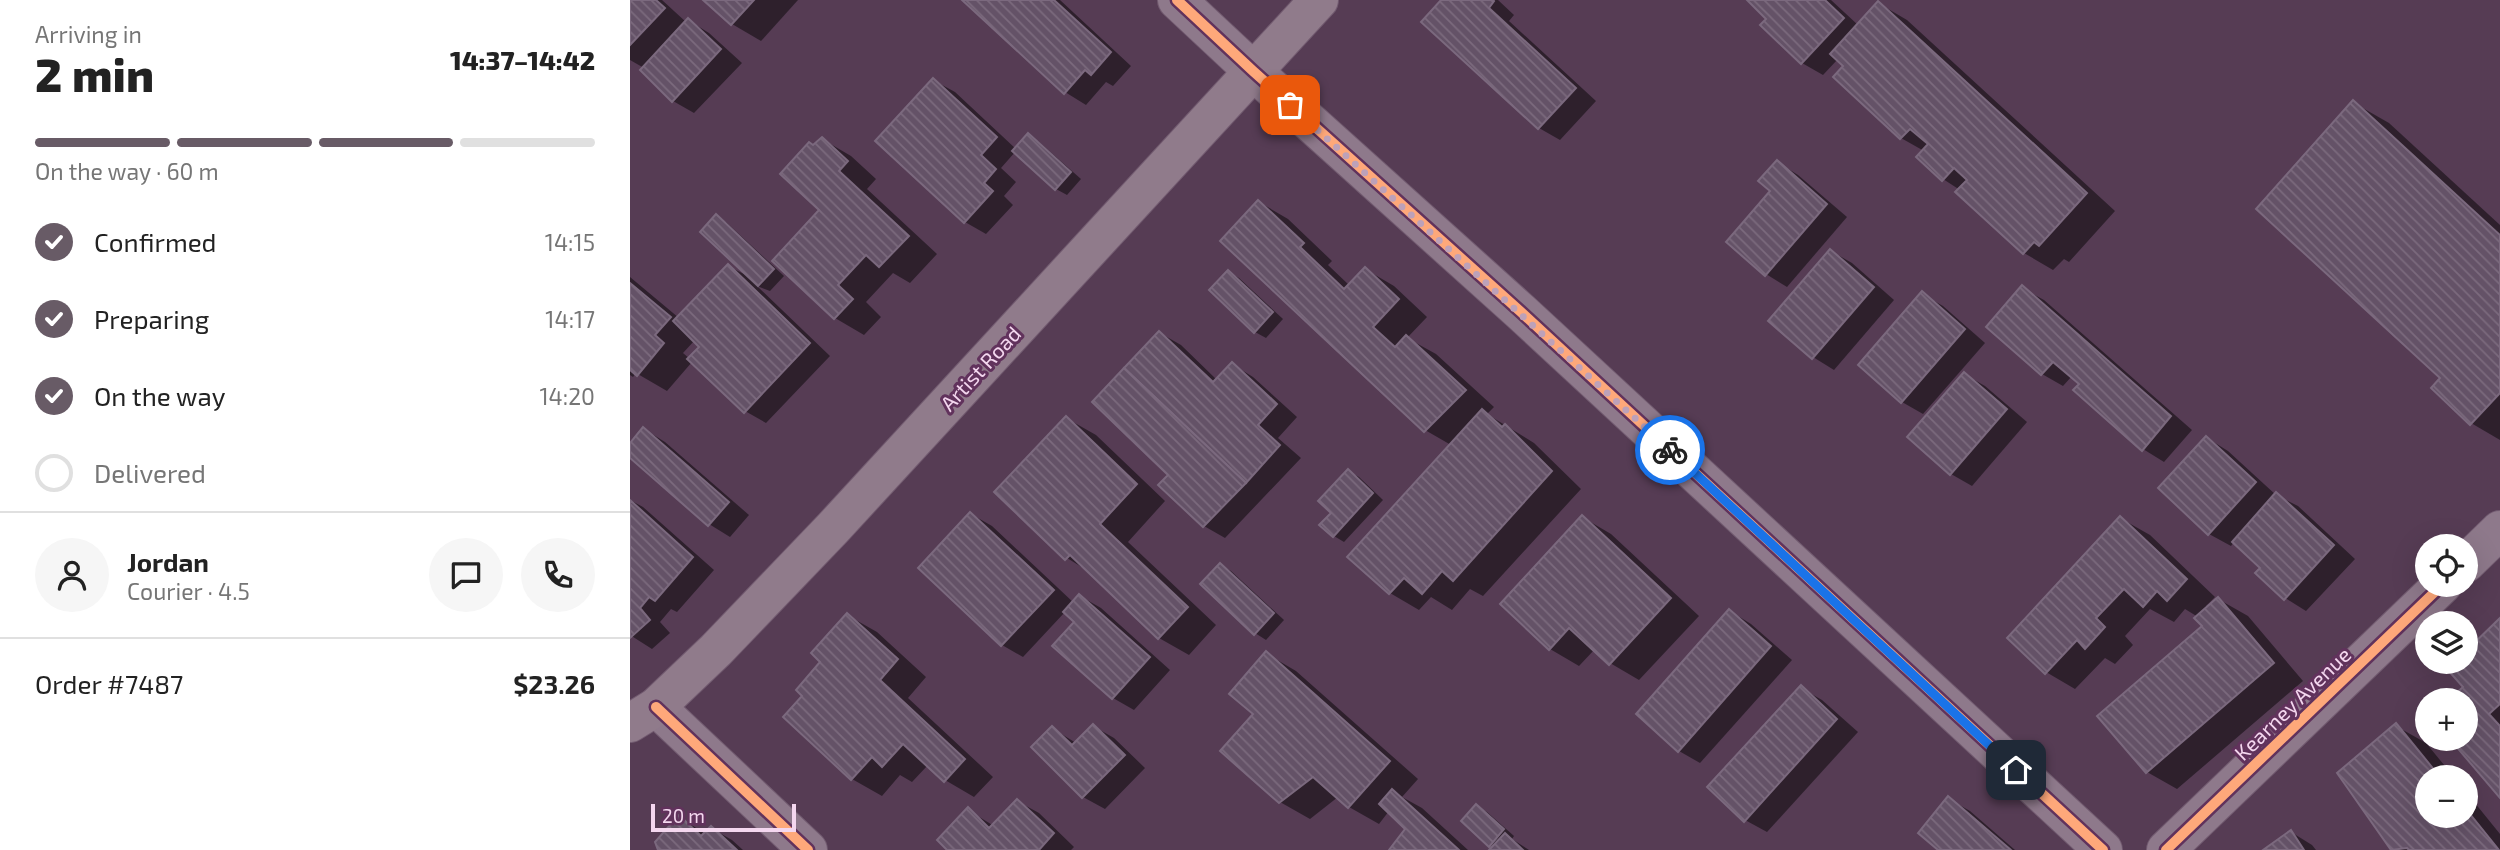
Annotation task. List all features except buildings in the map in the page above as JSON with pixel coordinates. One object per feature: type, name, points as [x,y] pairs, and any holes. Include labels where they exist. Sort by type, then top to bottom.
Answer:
[{"type":"main road","name":"Artist Road","points":[[643,715],[716,650],[833,528],[1319,0]]},
{"type":"street","points":[[1177,0],[1521,312],[2103,850]]},
{"type":"street","points":[[2478,551],[2500,530]]},
{"type":"street","name":"Kearney Avenue","points":[[2166,850],[2429,597]]},
{"type":"street","points":[[643,715],[808,850]]},
{"type":"cycle path","points":[[1177,0],[1521,312],[2103,850]]},
{"type":"cycle path","points":[[2166,850],[2429,597]]},
{"type":"cycle path","points":[[656,707],[808,850]]},
{"type":"way so far","points":[[1290,105],[1670,450]]},
{"type":"route","points":[[1670,450],[2016,770]]}]
